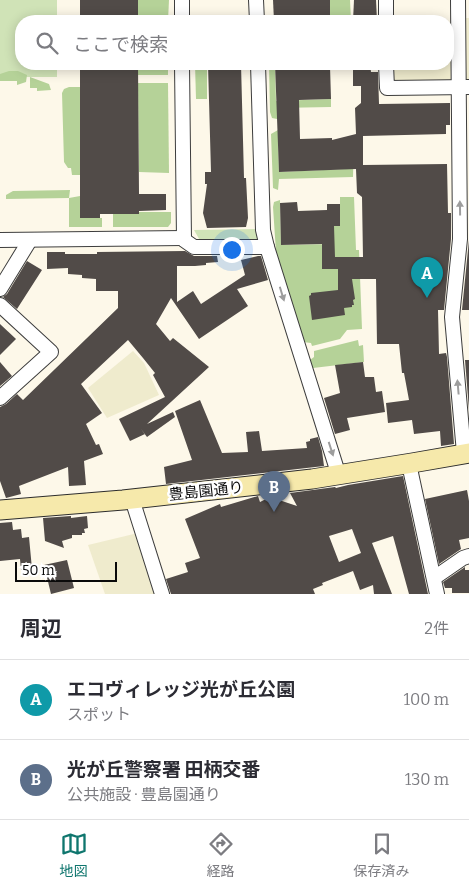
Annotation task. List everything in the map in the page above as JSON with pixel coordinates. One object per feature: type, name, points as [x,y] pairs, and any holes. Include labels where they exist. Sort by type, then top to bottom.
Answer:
[{"type":"street","points":[[182,0],[182,15]]},
{"type":"street","points":[[256,0],[257,15]]},
{"type":"street","points":[[386,0],[386,15]]},
{"type":"street","points":[[458,0],[464,87],[465,240],[452,317],[467,453]]},
{"type":"street","points":[[182,70],[184,240],[194,247],[267,247]]},
{"type":"street","points":[[258,70],[263,230],[339,476]]},
{"type":"street","points":[[386,70],[387,88],[464,87]]},
{"type":"street","points":[[0,240],[184,238]]},
{"type":"street","points":[[0,289],[30,240]]},
{"type":"street","points":[[0,305],[51,352],[0,398]]},
{"type":"street","name":"豊島園通り","points":[[1,507],[132,498],[339,476],[467,453]]},
{"type":"street","points":[[409,464],[437,594]]},
{"type":"street","points":[[132,498],[162,594]]},
{"type":"street","points":[[434,578],[469,556]]},
{"type":"shaded area","points":[[464,18],[469,18],[469,84],[464,79]]},
{"type":"shaded area","points":[[390,70],[453,70],[453,79],[449,83],[395,84],[391,79]]},
{"type":"shaded area","points":[[133,351],[144,363],[159,395],[107,418],[88,388]]},
{"type":"shaded area","points":[[138,533],[157,594],[105,594],[88,545]]},
{"type":"green space","points":[[0,0],[57,0],[57,15],[15,15],[15,70],[57,70],[57,77],[0,77]]},
{"type":"green space","points":[[138,0],[169,0],[168,15],[138,15]]},
{"type":"green space","points":[[330,0],[350,0],[351,15],[330,15]]},
{"type":"green space","points":[[138,70],[168,70],[168,75],[138,75]]},
{"type":"green space","points":[[195,70],[207,70],[207,99],[196,99]]},
{"type":"green space","points":[[269,70],[275,70],[276,101],[331,99],[331,107],[277,108],[277,119],[272,118],[270,112]]},
{"type":"green space","points":[[18,71],[27,75],[26,82],[17,85],[17,81],[0,81],[0,74]]},
{"type":"green space","points":[[30,77],[49,84],[51,90],[37,91],[37,88],[30,88]]},
{"type":"green space","points":[[138,83],[168,83],[169,173],[139,172]]},
{"type":"green space","points":[[80,87],[80,175],[72,175],[71,168],[68,168],[64,162],[62,93],[64,89]]},
{"type":"green space","points":[[278,130],[279,172],[346,169],[345,137],[354,137],[353,177],[279,179],[278,190],[273,188],[271,134]]},
{"type":"green space","points":[[70,190],[69,198],[6,199],[6,195],[13,191]]},
{"type":"green space","points":[[80,196],[80,218],[102,218],[102,227],[69,227],[69,198]]},
{"type":"green space","points":[[340,197],[354,197],[356,250],[359,250],[362,329],[347,330],[340,339],[312,346],[311,343],[303,342],[276,252],[273,207],[274,202],[280,200],[281,245],[334,244],[334,226],[340,226]]},
{"type":"green space","points":[[139,212],[171,212],[171,223],[168,227],[113,227],[113,214],[138,214]]},
{"type":"green space","points":[[260,229],[260,244],[202,244],[194,230]]},
{"type":"green space","points":[[358,340],[359,346],[363,345],[364,362],[313,368],[310,360],[314,357],[314,351]]},
{"type":"building","points":[[80,0],[138,0],[138,15],[80,15]]},
{"type":"building","points":[[273,0],[330,0],[330,15],[274,15]]},
{"type":"building","points":[[354,0],[376,0],[377,15],[353,15]]},
{"type":"building","points":[[80,70],[138,70],[139,194],[166,194],[166,210],[139,211],[139,214],[100,214],[100,218],[80,218]]},
{"type":"building","points":[[208,70],[241,70],[244,178],[246,178],[248,218],[246,227],[207,228],[203,213],[207,184],[205,184],[205,172],[211,172]]},
{"type":"building","points":[[275,70],[330,70],[331,99],[299,100],[300,139],[332,138],[332,140],[356,134],[355,108],[361,103],[361,86],[353,86],[353,70],[378,72],[379,104],[450,103],[450,125],[446,125],[446,134],[363,136],[363,165],[447,164],[448,213],[451,213],[451,239],[444,310],[438,310],[439,354],[446,353],[447,357],[454,444],[441,446],[440,431],[414,434],[412,420],[388,423],[386,403],[409,400],[404,373],[402,373],[399,344],[377,344],[376,279],[352,279],[354,305],[344,308],[345,315],[312,320],[309,296],[311,293],[338,290],[338,269],[322,269],[322,244],[281,245],[280,203],[297,202],[298,211],[327,210],[327,204],[340,204],[340,226],[334,226],[335,257],[363,257],[362,197],[357,193],[356,169],[279,172]]},
{"type":"building","points":[[469,240],[469,310],[462,310]]},
{"type":"building","points":[[185,251],[194,256],[217,256],[218,262],[206,263],[206,265],[177,266],[177,302],[193,291],[201,304],[245,275],[241,260],[261,256],[268,280],[237,289],[248,306],[199,339],[171,298],[156,324],[170,341],[173,338],[209,367],[147,424],[173,412],[175,417],[147,437],[145,434],[130,441],[119,419],[165,397],[153,375],[155,373],[128,340],[81,384],[102,413],[86,424],[96,445],[99,444],[103,454],[84,461],[86,485],[69,486],[68,467],[19,486],[21,494],[6,498],[0,481],[0,407],[17,394],[23,400],[118,308],[118,291],[96,291],[96,279],[68,274],[68,268],[47,269],[47,252],[97,254],[97,252]]},
{"type":"building","points":[[27,261],[42,270],[17,309],[3,297],[7,294]]},
{"type":"building","points":[[0,324],[16,339],[0,355]]},
{"type":"building","points":[[465,360],[469,360],[469,410]]},
{"type":"building","points":[[0,362],[12,376],[0,386]]},
{"type":"building","points":[[363,362],[365,377],[374,377],[376,392],[382,391],[385,412],[347,418],[350,430],[335,434],[324,398],[340,393],[335,365]]},
{"type":"building","points":[[200,400],[222,453],[248,452],[246,432],[259,431],[262,451],[307,448],[306,442],[318,437],[324,466],[166,484],[164,467],[192,460],[175,411]]},
{"type":"building","points":[[403,476],[428,594],[409,594],[393,536],[372,543],[392,594],[374,594],[373,585],[360,590],[353,571],[322,583],[323,585],[313,589],[315,594],[171,594],[166,579],[188,572],[185,563],[200,558],[185,519],[220,504],[221,507],[258,496],[260,502],[270,497],[297,506],[290,493]],"holes":[[[352,529],[361,553],[339,562],[329,536]]]},
{"type":"building","points":[[467,490],[469,501],[469,538],[459,540],[461,549],[439,564],[425,499]]},
{"type":"building","points":[[71,516],[71,518],[87,516],[88,528],[84,529],[85,533],[82,533],[82,535],[72,535],[72,538],[62,541],[64,548],[45,541],[43,518]]},
{"type":"building","points":[[12,522],[13,530],[21,529],[22,538],[29,537],[32,569],[21,570],[20,559],[0,561],[0,523]]},
{"type":"building","points":[[67,560],[74,588],[51,594],[44,565]]},
{"type":"building","points":[[465,567],[465,570],[469,570],[469,593],[452,593],[452,588],[445,588],[443,582]]},
{"type":"place","name":"エコヴィレッジ光が丘公園","points":[[427,298]]},
{"type":"place","name":"光が丘警察署 田柄交番","points":[[274,512]]}]
